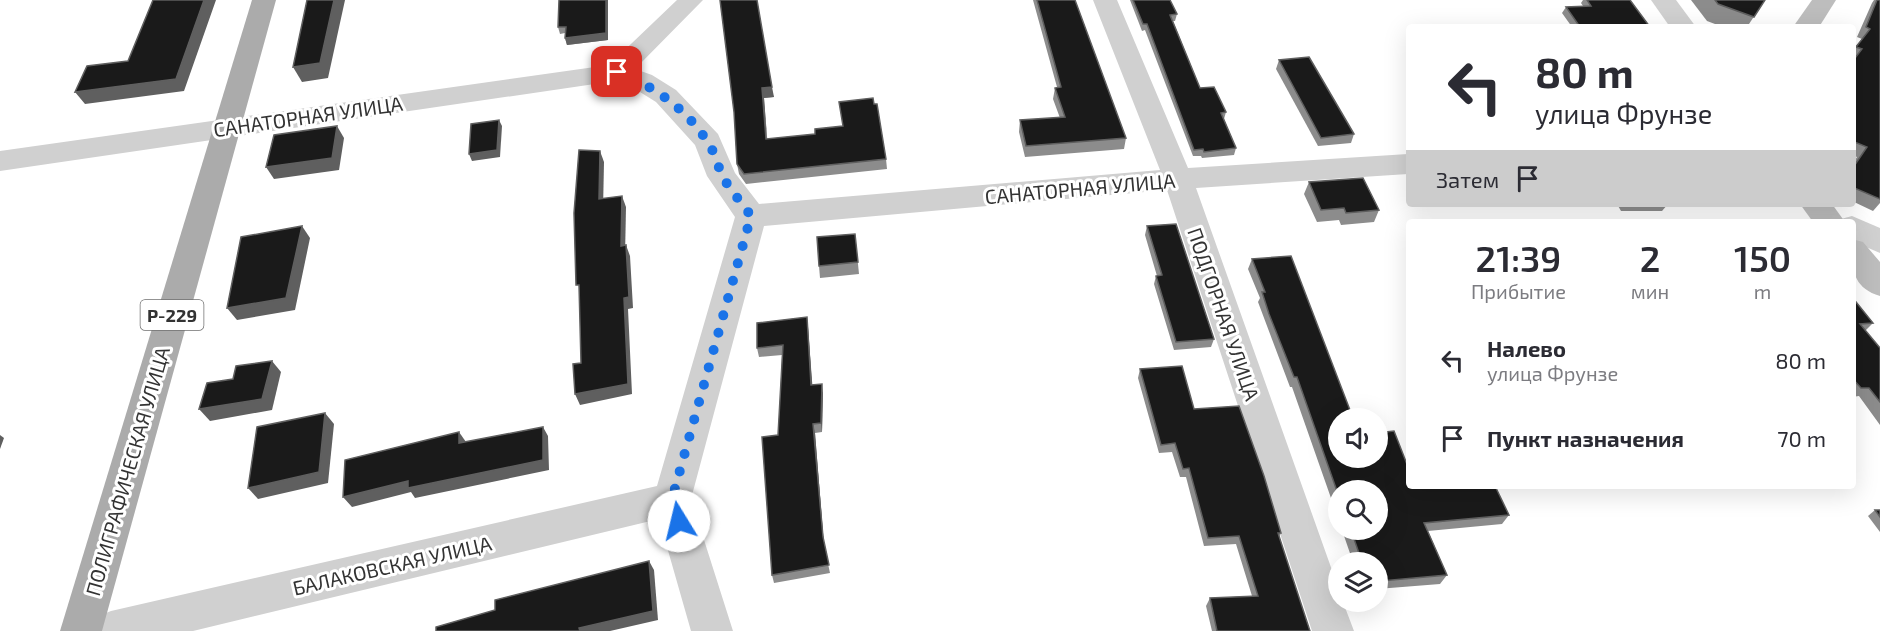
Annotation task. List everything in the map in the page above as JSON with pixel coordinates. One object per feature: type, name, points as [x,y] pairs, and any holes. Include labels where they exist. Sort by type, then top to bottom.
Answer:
[{"type":"main road","name":"ПОЛИГРАФИЧЕСКАЯ УЛИЦА","points":[[81,631],[264,0]]},
{"type":"street","points":[[691,0],[617,72],[642,81],[666,96],[708,141],[723,176],[751,216],[672,499],[712,631]]},
{"type":"street","name":"ПОДГОРНАЯ УЛИЦА","points":[[1105,0],[1178,179],[1333,631]]},
{"type":"street","points":[[1662,0],[1681,24]]},
{"type":"street","points":[[1808,24],[1824,0]]},
{"type":"street","name":"САНАТОРНАЯ УЛИЦА","points":[[0,161],[617,72]]},
{"type":"street","name":"САНАТОРНАЯ УЛИЦА","points":[[751,216],[1178,179],[1406,164]]},
{"type":"street","points":[[1856,229],[1880,242]]},
{"type":"street","points":[[1856,255],[1880,284]]},
{"type":"street","name":"БАЛАКОВСКАЯ УЛИЦА","points":[[111,631],[672,499]]},
{"type":"building","points":[[153,0],[204,0],[176,79],[75,92],[87,66],[128,61]]},
{"type":"building","points":[[307,0],[334,0],[320,63],[293,67]]},
{"type":"building","points":[[559,0],[606,0],[606,33],[565,38],[566,27],[558,27]]},
{"type":"building","points":[[720,0],[757,0],[772,87],[762,88],[766,139],[815,134],[815,129],[843,126],[839,102],[873,98],[874,104],[877,104],[886,159],[744,174],[737,164],[734,112]]},
{"type":"building","points":[[1037,0],[1075,0],[1126,138],[1026,146],[1020,120],[1065,117],[1055,88],[1061,87]]},
{"type":"building","points":[[1133,0],[1170,0],[1177,14],[1170,15],[1200,88],[1214,87],[1226,112],[1221,113],[1236,148],[1204,152],[1203,149],[1194,150],[1147,24],[1143,24]]},
{"type":"building","points":[[1587,0],[1630,0],[1648,24],[1578,24],[1566,7],[1591,6]]},
{"type":"building","points":[[1715,0],[1765,0],[1754,17],[1718,4]]},
{"type":"building","points":[[1877,0],[1880,0],[1880,199],[1856,189],[1856,163],[1867,147],[1856,143],[1856,57],[1862,49],[1856,47],[1870,29],[1866,27]]},
{"type":"building","points":[[1309,57],[1354,134],[1321,138],[1279,60]]},
{"type":"building","points":[[499,120],[497,150],[469,154],[471,124]]},
{"type":"building","points":[[337,126],[332,158],[266,167],[274,135]]},
{"type":"building","points":[[579,150],[600,151],[599,199],[622,196],[621,246],[626,245],[629,297],[624,298],[628,384],[575,394],[573,364],[581,363],[574,213]]},
{"type":"building","points":[[1363,178],[1379,210],[1346,213],[1344,208],[1321,210],[1309,182]]},
{"type":"building","points":[[1176,224],[1214,339],[1176,342],[1156,276],[1162,275],[1147,226]]},
{"type":"building","points":[[302,226],[286,298],[227,308],[241,237]]},
{"type":"building","points":[[855,234],[858,262],[819,266],[817,237]]},
{"type":"building","points":[[1291,256],[1349,408],[1328,408],[1328,465],[1297,377],[1294,377],[1269,314],[1262,292],[1265,292],[1252,259]]},
{"type":"building","points":[[1856,302],[1873,323],[1860,324],[1880,348],[1880,402],[1869,388],[1861,388],[1856,382]]},
{"type":"building","points":[[807,317],[811,385],[822,384],[821,423],[813,424],[823,537],[829,565],[772,575],[762,437],[778,435],[783,345],[757,348],[757,323]]},
{"type":"building","points":[[272,361],[262,399],[199,409],[207,383],[233,379],[236,366]]},
{"type":"building","points":[[1182,366],[1194,409],[1239,406],[1264,476],[1281,533],[1278,533],[1310,631],[1217,631],[1210,598],[1258,596],[1239,536],[1208,538],[1189,468],[1183,469],[1175,443],[1161,445],[1140,369]]},
{"type":"building","points":[[325,413],[319,472],[248,488],[257,427]]},
{"type":"building","points":[[543,427],[543,460],[408,488],[408,481],[343,497],[345,460],[459,432],[459,443]]},
{"type":"building","points":[[1394,431],[1406,462],[1406,489],[1496,489],[1509,515],[1424,523],[1447,575],[1388,580],[1388,552],[1359,552],[1354,540],[1388,540],[1388,480],[1333,480],[1329,468],[1388,468],[1388,432]]},
{"type":"building","points":[[649,561],[653,611],[579,628],[580,631],[436,631],[436,627],[495,610],[495,600]]},
{"type":"route","points":[[617,72],[642,81],[666,96],[708,141],[723,176],[751,216],[672,499],[679,521]]}]
